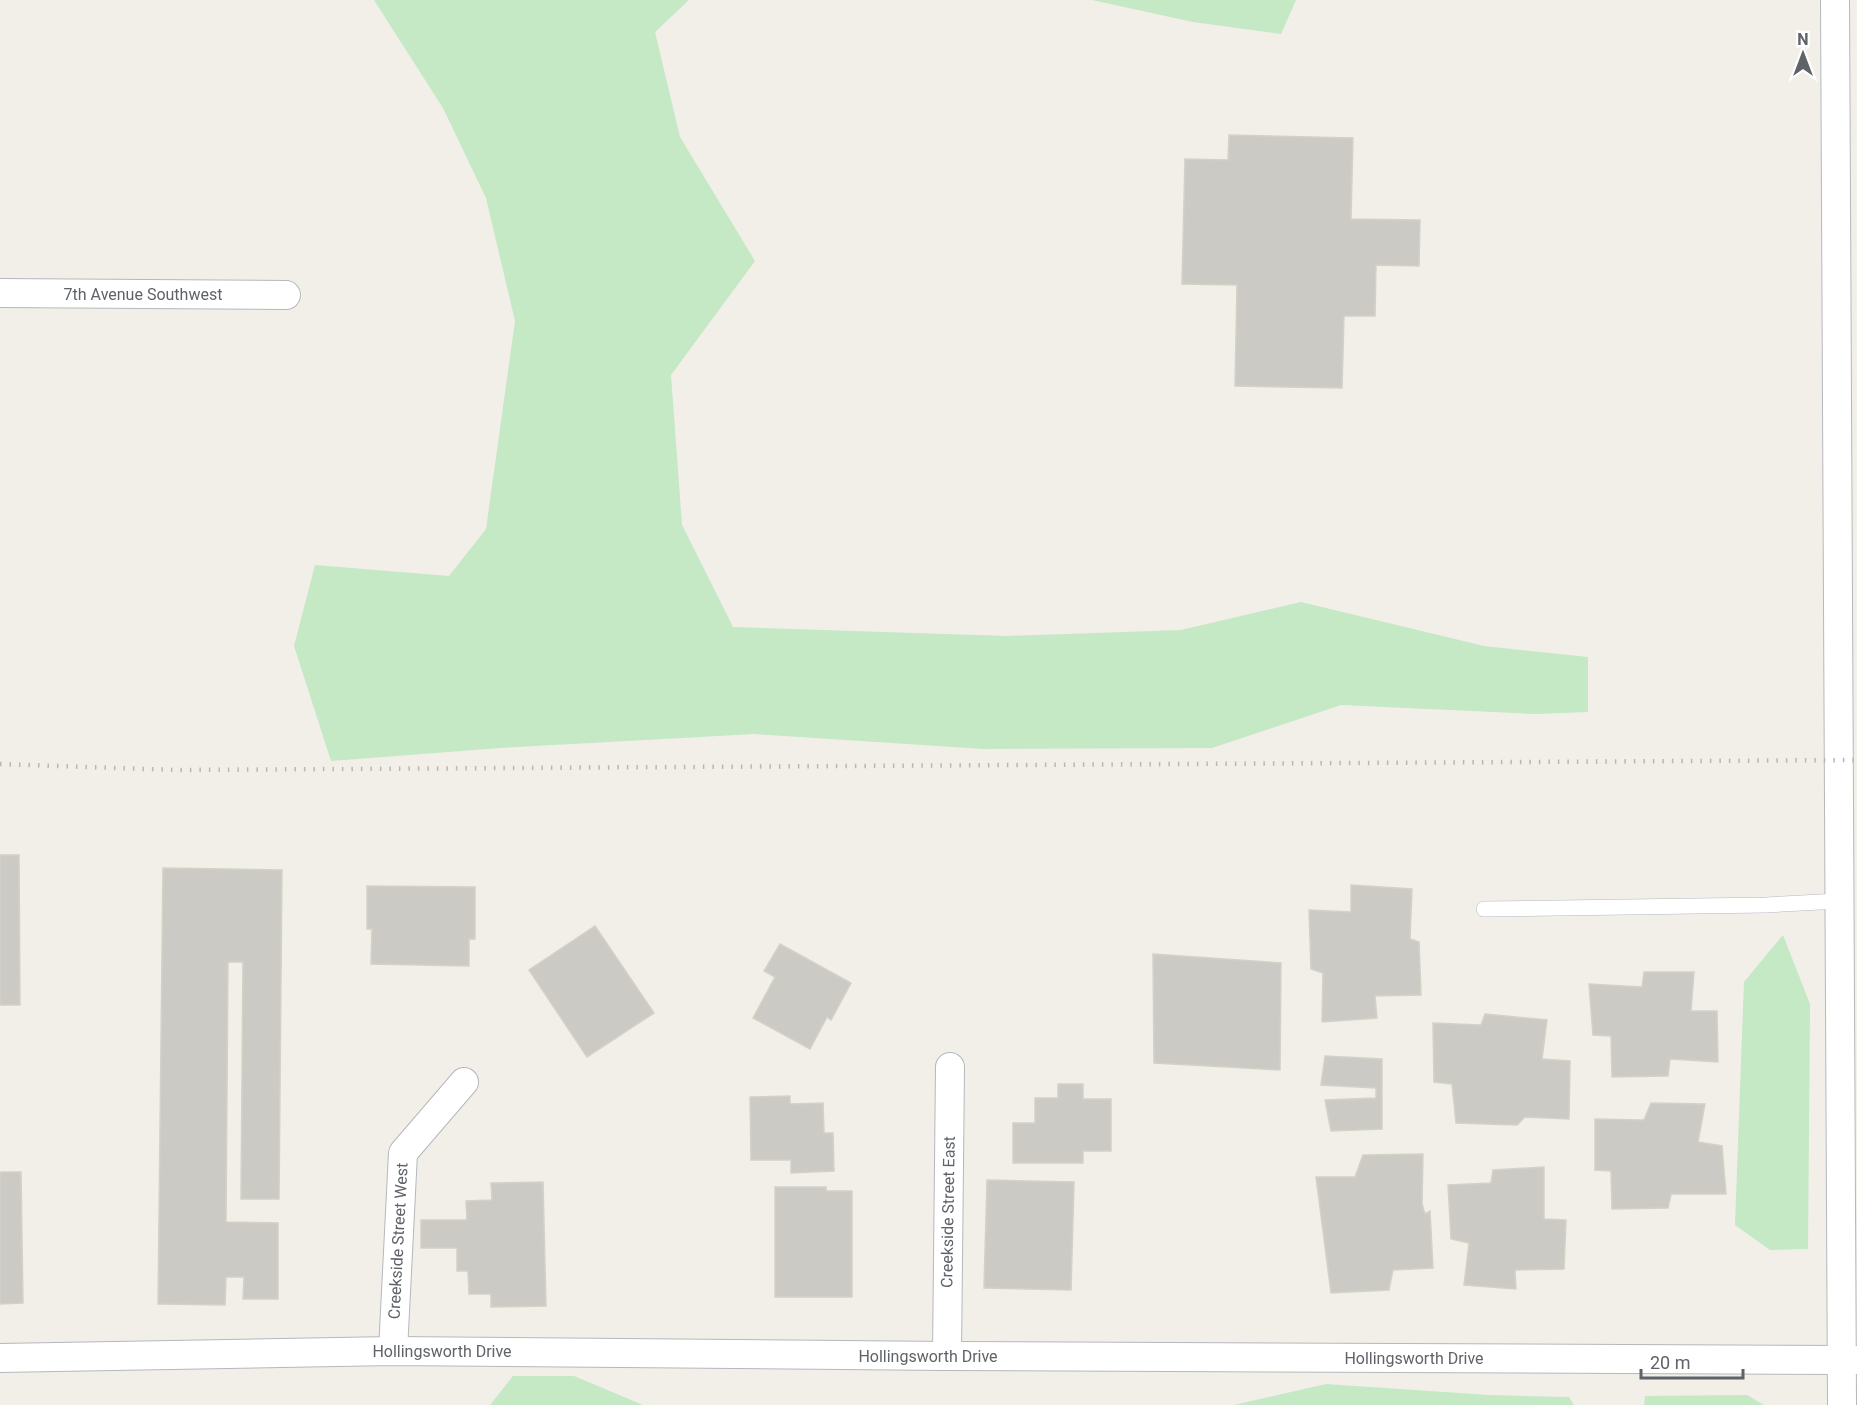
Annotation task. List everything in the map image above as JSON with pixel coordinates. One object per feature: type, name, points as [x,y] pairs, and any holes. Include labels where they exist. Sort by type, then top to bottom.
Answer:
[{"type":"street","points":[[1835,0],[1839,901],[1849,1360],[1842,1405]]},
{"type":"street","name":"7th Avenue Southwest","points":[[0,293],[286,295]]},
{"type":"street","name":"Creekside Street East","points":[[947,1356],[950,1067]]},
{"type":"street","name":"Creekside Street West","points":[[393,1351],[403,1153],[464,1082]]},
{"type":"street","name":"Hollingsworth Drive","points":[[0,1358],[393,1351],[1849,1360]]},
{"type":"lane","points":[[1484,909],[1766,905],[1839,901]]},
{"type":"green space","points":[[374,0],[689,0],[655,32],[680,137],[755,261],[671,375],[682,525],[733,627],[1007,636],[1181,630],[1301,602],[1484,646],[1588,657],[1588,712],[1536,714],[1341,705],[1212,748],[983,749],[754,734],[500,748],[331,761],[294,646],[315,565],[449,576],[486,529],[515,321],[486,198],[443,108]]},
{"type":"green space","points":[[1092,0],[1296,0],[1281,34],[1193,22]]},
{"type":"green space","points":[[1783,935],[1810,1004],[1808,1249],[1770,1250],[1735,1225],[1744,982]]},
{"type":"green space","points":[[513,1376],[574,1376],[643,1405],[490,1405]]},
{"type":"green space","points":[[1326,1384],[1489,1395],[1569,1397],[1574,1405],[1234,1405]]},
{"type":"green space","points":[[1747,1395],[1764,1405],[1644,1405],[1645,1396]]},
{"type":"building","points":[[1229,135],[1353,138],[1351,219],[1420,220],[1419,266],[1376,265],[1375,316],[1344,316],[1342,388],[1235,386],[1237,285],[1182,284],[1185,159],[1228,160]]},
{"type":"building","points":[[0,855],[19,855],[20,1005],[0,1005]]},
{"type":"building","points":[[163,868],[282,870],[279,1199],[241,1199],[243,962],[228,962],[226,1222],[278,1223],[278,1299],[243,1299],[244,1277],[226,1277],[225,1305],[158,1304]]},
{"type":"building","points":[[1351,885],[1412,889],[1410,939],[1419,942],[1421,995],[1375,996],[1377,1018],[1322,1022],[1323,973],[1311,969],[1309,910],[1351,912]]},
{"type":"building","points":[[367,886],[475,887],[475,939],[469,939],[469,966],[371,964],[372,929],[367,929]]},
{"type":"building","points":[[595,926],[654,1013],[587,1057],[529,970]]},
{"type":"building","points":[[780,944],[851,983],[831,1020],[827,1017],[810,1049],[753,1018],[775,977],[764,971]]},
{"type":"building","points":[[1153,954],[1281,963],[1280,1070],[1154,1063]]},
{"type":"building","points":[[1644,972],[1694,972],[1691,1011],[1717,1011],[1718,1062],[1670,1059],[1668,1076],[1612,1077],[1611,1036],[1593,1035],[1589,984],[1642,987]]},
{"type":"building","points":[[1485,1014],[1547,1020],[1542,1059],[1570,1061],[1569,1119],[1525,1117],[1517,1125],[1456,1123],[1452,1084],[1434,1082],[1433,1023],[1481,1025]]},
{"type":"building","points":[[1325,1056],[1382,1059],[1382,1129],[1331,1131],[1325,1100],[1376,1098],[1376,1088],[1321,1085]]},
{"type":"building","points":[[1058,1084],[1083,1084],[1083,1099],[1111,1099],[1111,1151],[1083,1151],[1083,1163],[1013,1163],[1013,1123],[1035,1123],[1035,1098],[1058,1098]]},
{"type":"building","points":[[790,1096],[790,1104],[823,1103],[824,1133],[833,1133],[834,1171],[791,1173],[791,1160],[751,1160],[750,1097]]},
{"type":"building","points":[[1651,1103],[1705,1104],[1698,1142],[1722,1146],[1726,1194],[1671,1194],[1668,1208],[1612,1209],[1611,1171],[1595,1170],[1595,1119],[1644,1120]]},
{"type":"building","points":[[1423,1154],[1422,1204],[1425,1214],[1430,1211],[1433,1268],[1393,1270],[1389,1290],[1331,1293],[1316,1177],[1355,1177],[1363,1155]]},
{"type":"building","points":[[1544,1167],[1544,1219],[1566,1220],[1564,1269],[1515,1270],[1516,1289],[1464,1285],[1469,1243],[1451,1239],[1448,1185],[1491,1183],[1493,1170]]},
{"type":"building","points":[[0,1172],[21,1172],[23,1303],[0,1304]]},
{"type":"building","points":[[987,1180],[1074,1182],[1071,1290],[984,1288]]},
{"type":"building","points":[[543,1182],[546,1306],[491,1307],[491,1294],[469,1294],[468,1271],[457,1271],[457,1248],[421,1248],[421,1220],[467,1220],[466,1201],[492,1200],[491,1183]]},
{"type":"building","points":[[775,1187],[826,1187],[826,1191],[852,1191],[852,1297],[775,1297]]},
{"type":"railway","points":[[0,764],[175,770],[1857,760]]}]
